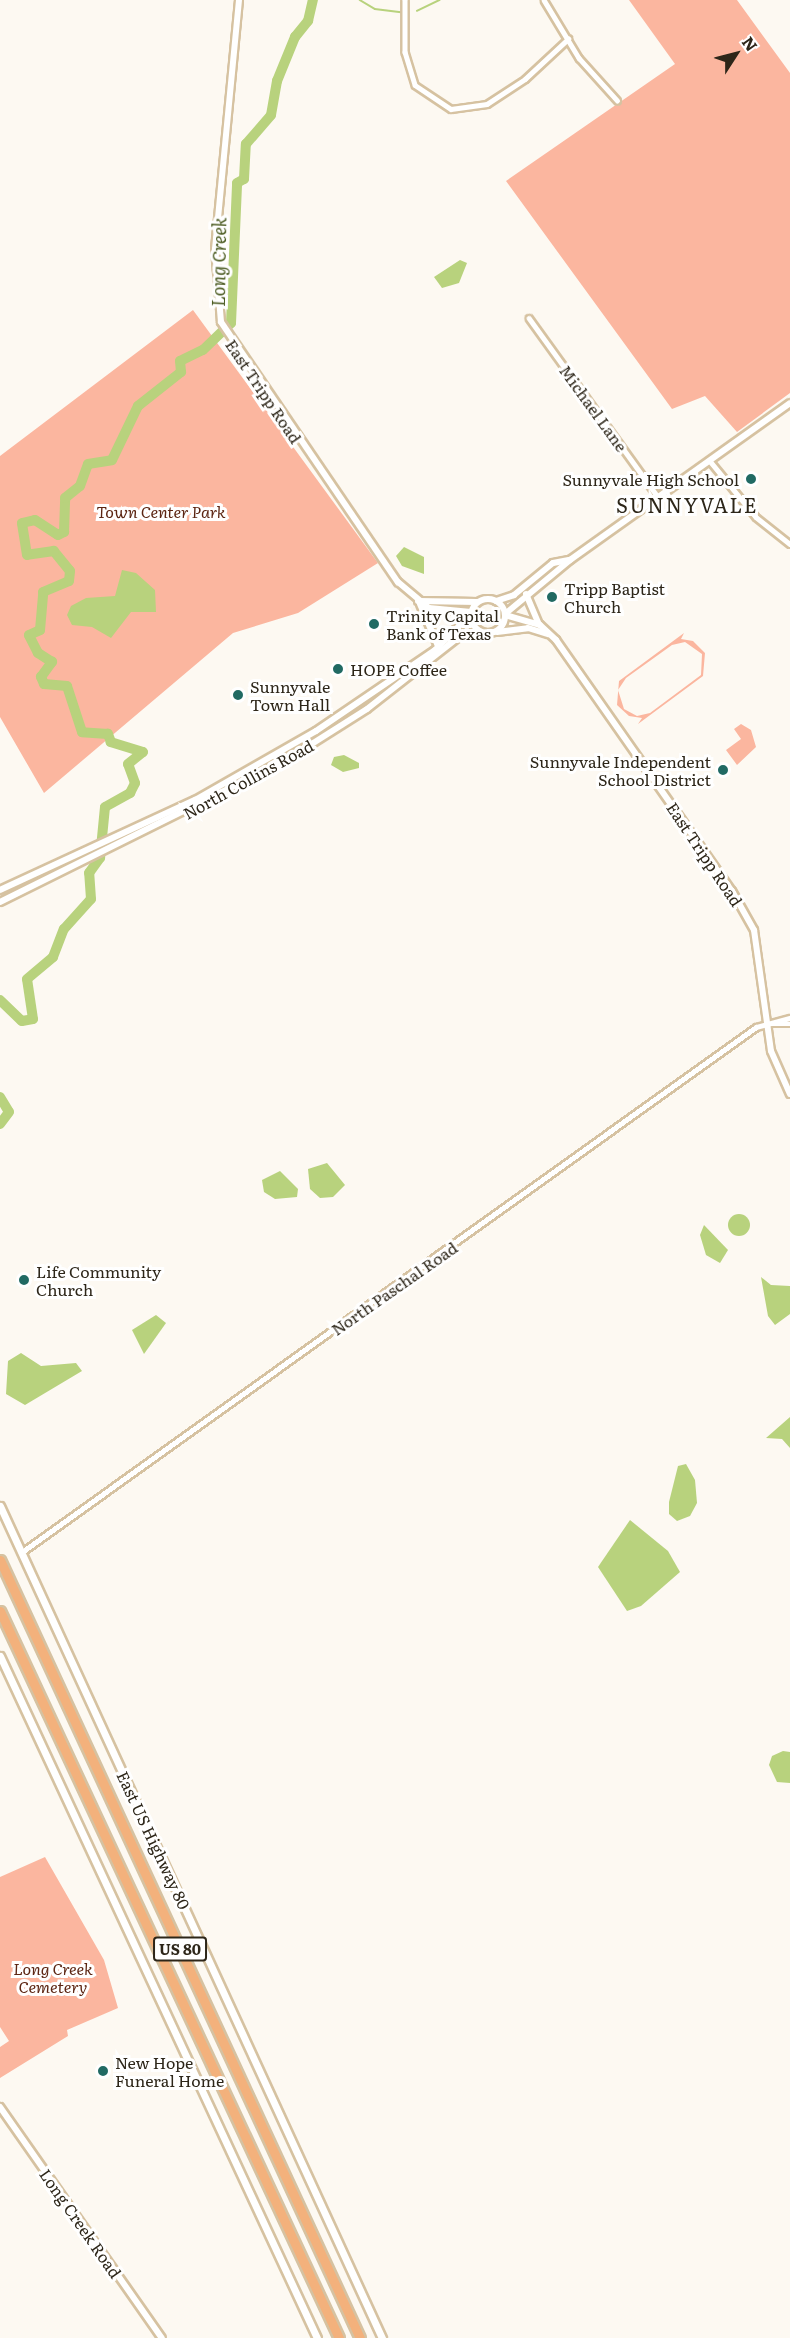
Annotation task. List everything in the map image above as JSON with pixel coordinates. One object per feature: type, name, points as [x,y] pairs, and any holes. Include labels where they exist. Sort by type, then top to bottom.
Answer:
[{"type":"highway","name":"US 80","points":[[0,1560],[360,2338]]},
{"type":"highway","name":"US 80","points":[[0,1611],[339,2338]]},
{"type":"main road","name":"East US Highway 80","points":[[0,1506],[382,2338]]},
{"type":"main road","points":[[0,1656],[318,2338]]},
{"type":"street","name":"East Tripp Road","points":[[239,0],[215,249],[219,318],[228,339],[398,582],[418,600],[436,610],[470,613]]},
{"type":"street","points":[[405,0],[405,52],[415,85],[451,110],[487,104],[526,79],[568,39]]},
{"type":"street","points":[[544,0],[568,39],[617,100]]},
{"type":"street","name":"Michael Lane","points":[[529,318],[659,499]]},
{"type":"street","points":[[495,632],[505,615],[526,594],[790,403]]},
{"type":"street","points":[[710,461],[741,502],[790,543]]},
{"type":"street","points":[[438,647],[418,600],[496,601],[514,595],[553,563],[570,560]]},
{"type":"street","points":[[526,594],[540,625]]},
{"type":"street","points":[[496,601],[505,615]]},
{"type":"street","points":[[477,602],[470,613],[480,632],[528,628],[556,640]]},
{"type":"street","name":"North Collins Road","points":[[0,890],[131,831],[243,773],[349,711],[438,647],[470,613]]},
{"type":"street","name":"East Tripp Road","points":[[505,615],[540,625],[556,640],[747,916],[761,966],[766,1023],[790,1094]]},
{"type":"street","name":"North Collins Road","points":[[0,902],[109,853],[247,782],[353,717],[397,687],[464,634],[480,632]]},
{"type":"street","points":[[393,681],[397,687]]},
{"type":"street","points":[[349,711],[353,717]]},
{"type":"street","points":[[243,773],[247,782]]},
{"type":"street","points":[[131,831],[135,839]]},
{"type":"street","points":[[766,1023],[790,1018]]},
{"type":"street","points":[[766,1023],[790,1024]]},
{"type":"street","name":"North Paschal Road","points":[[22,1552],[766,1023]]},
{"type":"street","name":"Long Creek Road","points":[[0,2108],[162,2338]]},
{"type":"green space","points":[[629,0],[737,0],[790,73],[790,393],[737,432],[705,396],[672,409],[506,181],[675,64]]},
{"type":"green space","name":"Town Center Park","points":[[193,310],[378,563],[298,613],[233,633],[44,793],[0,717],[0,456]]},
{"type":"green space","points":[[684,633],[681,639],[693,641],[705,653],[703,676],[638,724],[642,718],[629,716],[617,705],[618,691],[624,709],[637,716],[650,713],[701,675],[702,654],[685,642],[672,645],[626,678],[618,690],[619,681]]},
{"type":"green space","points":[[741,724],[751,730],[756,747],[737,765],[726,750],[741,739],[734,729]]},
{"type":"green space","name":"Long Creek Cemetery","points":[[45,1857],[104,1960],[118,2008],[67,2030],[68,2036],[0,2078],[0,2047],[9,2041],[0,2027],[0,1877]]},
{"type":"shaded area","points":[[460,260],[467,263],[459,283],[442,288],[434,277]]},
{"type":"shaded area","points":[[404,547],[424,557],[424,574],[402,566],[396,556]]},
{"type":"shaded area","points":[[122,570],[136,573],[155,590],[156,612],[131,612],[111,638],[92,627],[72,625],[67,615],[71,606],[86,598],[115,596]]},
{"type":"shaded area","points":[[344,755],[359,763],[359,768],[343,772],[331,765],[334,757]]},
{"type":"shaded area","points":[[327,1163],[345,1185],[333,1197],[320,1198],[310,1189],[308,1169]]},
{"type":"shaded area","points":[[280,1171],[298,1189],[297,1197],[275,1199],[264,1192],[262,1180]]},
{"type":"shaded area","points":[[739,1214],[747,1217],[750,1225],[747,1233],[739,1236],[731,1233],[728,1225],[731,1217]]},
{"type":"shaded area","points":[[704,1225],[728,1250],[720,1263],[706,1255],[700,1235]]},
{"type":"shaded area","points":[[761,1277],[771,1285],[790,1286],[790,1314],[775,1325],[768,1316]]},
{"type":"shaded area","points":[[156,1315],[166,1323],[144,1354],[132,1330]]},
{"type":"shaded area","points":[[21,1353],[41,1366],[76,1363],[82,1371],[25,1405],[6,1394],[8,1361]]},
{"type":"shaded area","points":[[790,1417],[790,1448],[782,1439],[766,1438]]},
{"type":"shaded area","points":[[686,1464],[695,1480],[697,1503],[690,1516],[677,1521],[669,1514],[669,1502],[678,1466]]},
{"type":"shaded area","points":[[630,1520],[668,1551],[680,1572],[641,1606],[627,1611],[598,1567]]},
{"type":"shaded area","points":[[783,1751],[790,1752],[790,1783],[777,1782],[769,1765],[772,1756]]},
{"type":"waterway","name":"Long Creek","points":[[0,1000],[22,1021],[33,1019],[27,979],[53,957],[64,929],[91,899],[89,873],[100,858],[105,807],[130,793],[135,783],[128,764],[143,752],[111,742],[108,734],[82,732],[67,686],[44,684],[41,677],[52,662],[38,653],[29,635],[40,630],[43,592],[69,581],[70,571],[54,551],[27,555],[22,523],[35,520],[58,535],[64,532],[65,498],[80,486],[88,464],[112,460],[138,406],[181,372],[180,361],[203,350],[231,323],[237,183],[244,179],[246,144],[271,115],[277,81],[295,37],[308,21],[313,0]]},
{"type":"waterway","points":[[360,0],[375,9],[401,12]]},
{"type":"waterway","points":[[417,11],[440,0]]},
{"type":"waterway","name":"Long Creek","points":[[0,1097],[9,1112],[0,1124]]},
{"type":"place","name":"Sunnyvale High School","points":[[751,479]]},
{"type":"place","name":"Tripp Baptist Church","points":[[552,597]]},
{"type":"place","name":"Trinity Capital Bank of Texas","points":[[374,624]]},
{"type":"place","name":"HOPE Coffee","points":[[338,669]]},
{"type":"place","name":"Sunnyvale Town Hall","points":[[238,695]]},
{"type":"place","name":"Sunnyvale Independent School District","points":[[723,770]]},
{"type":"place","name":"Life Community Church","points":[[24,1280]]},
{"type":"place","name":"New Hope Funeral Home","points":[[103,2071]]},
{"type":"district","name":"SUNNYVALE","points":[[687,504]]}]
